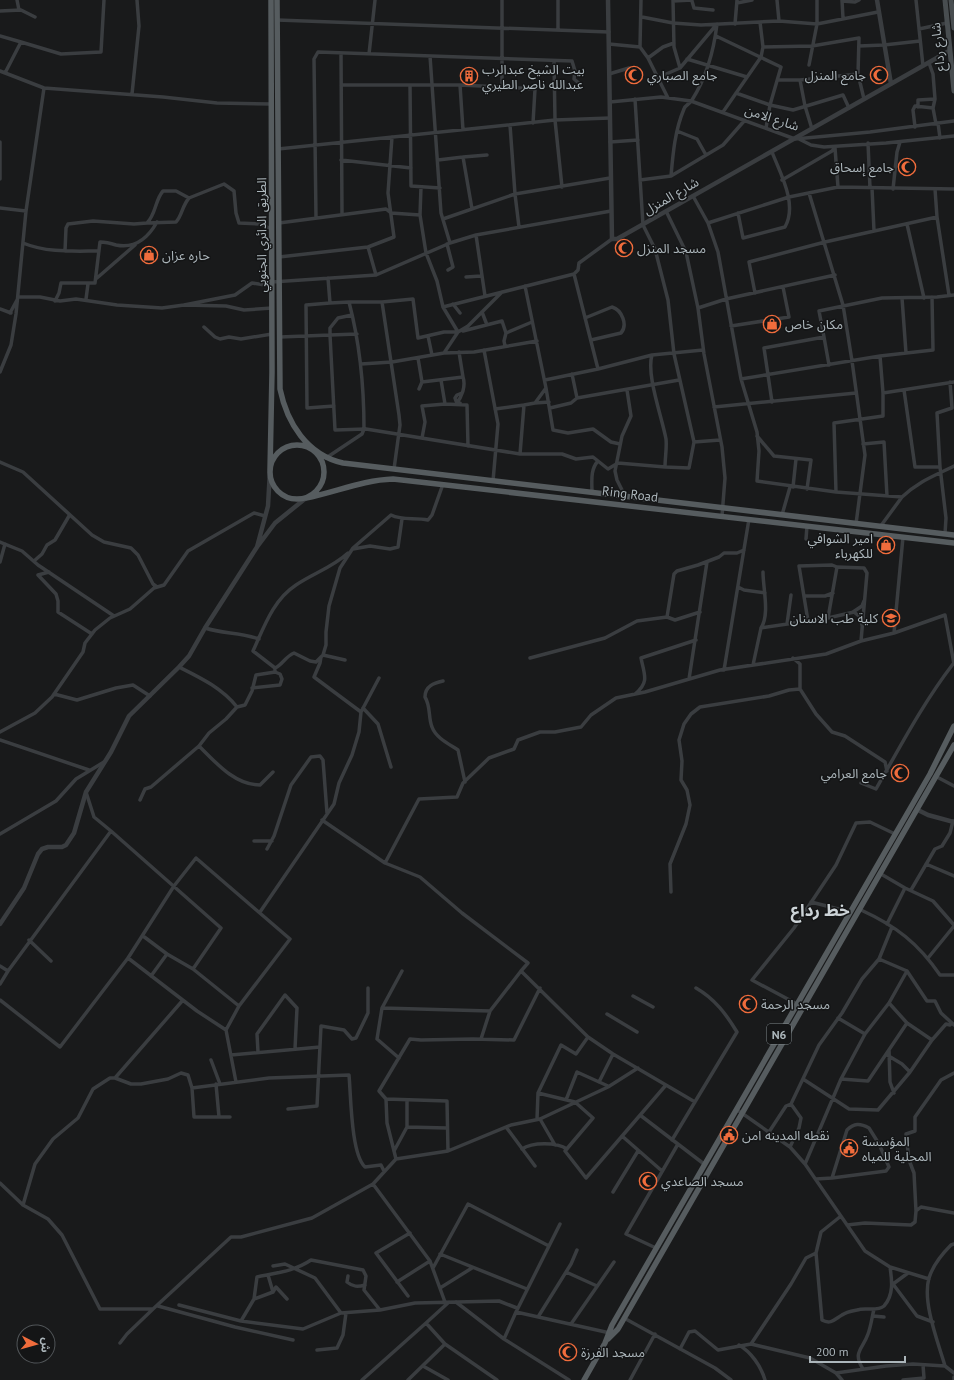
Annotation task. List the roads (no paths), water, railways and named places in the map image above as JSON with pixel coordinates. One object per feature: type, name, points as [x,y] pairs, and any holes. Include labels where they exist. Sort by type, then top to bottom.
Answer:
[{"type":"main road","name":"الطريق الدائري الجنوبي","points":[[270,470],[272,334],[271,0]]},
{"type":"main road","name":"الطريق الدائري الجنوبي","points":[[277,0],[280,389],[289,420],[317,453]]},
{"type":"main road","name":"شارع رداع","points":[[945,0],[954,92]]},
{"type":"main road","name":"شارع رداع","points":[[951,0],[954,28]]},
{"type":"main road","points":[[292,445],[301,445],[310,448],[317,453],[322,460],[324,478],[320,487],[314,494],[298,500],[288,499],[274,488],[270,479],[272,461],[284,448],[292,445]]},
{"type":"main road","name":"Ring Road","points":[[317,453],[326,458],[343,463],[493,482],[954,535]]},
{"type":"main road","name":"Ring Road","points":[[306,498],[377,480],[393,479],[954,543]]},
{"type":"main road","points":[[806,518],[806,526]]},
{"type":"main road","name":"N6","points":[[611,1334],[656,1248],[930,774],[954,728]]},
{"type":"main road","name":"N6","points":[[584,1380],[605,1343],[624,1318],[861,910],[937,778],[954,745]]},
{"type":"main road","points":[[930,774],[937,778]]},
{"type":"main road","points":[[813,976],[819,981]]},
{"type":"main road","points":[[791,1014],[797,1020]]},
{"type":"main road","points":[[716,1144],[723,1148]]},
{"type":"street","points":[[18,0],[19,10]]},
{"type":"street","points":[[0,36],[61,54],[100,52],[104,0]]},
{"type":"street","points":[[132,94],[139,26],[137,0]]},
{"type":"street","points":[[369,54],[375,0]]},
{"type":"street","points":[[502,0],[502,87]]},
{"type":"street","points":[[558,0],[558,30]]},
{"type":"street","points":[[443,306],[574,274],[578,270],[579,263],[612,240],[608,0]]},
{"type":"street","points":[[641,0],[642,17],[639,31],[640,47],[648,58],[668,98]]},
{"type":"street","points":[[680,68],[674,43],[674,0],[692,0],[694,8],[713,10]]},
{"type":"street","points":[[735,24],[737,1],[752,0]]},
{"type":"street","points":[[777,0],[779,21]]},
{"type":"street","points":[[809,65],[817,24],[817,0]]},
{"type":"street","points":[[843,18],[842,0],[855,2],[859,0]]},
{"type":"street","points":[[877,0],[891,84]]},
{"type":"street","points":[[916,0],[923,66]]},
{"type":"street","points":[[0,11],[19,10],[35,17]]},
{"type":"street","points":[[642,17],[673,23],[701,25],[779,21],[817,24],[878,12]]},
{"type":"street","points":[[277,20],[609,32]]},
{"type":"street","points":[[723,112],[761,57],[763,47],[760,22]]},
{"type":"street","points":[[919,29],[947,23]]},
{"type":"street","points":[[671,176],[677,131],[684,107],[691,102],[707,64],[716,36],[717,24]]},
{"type":"street","points":[[657,78],[680,68],[717,24]]},
{"type":"street","points":[[716,36],[781,67],[770,105],[766,128]]},
{"type":"street","points":[[763,47],[812,46],[859,38],[858,74],[864,99]]},
{"type":"street","points":[[859,46],[920,41]]},
{"type":"street","points":[[5,73],[21,42]]},
{"type":"street","points":[[648,58],[663,47],[674,43]]},
{"type":"street","points":[[609,44],[640,47]]},
{"type":"street","name":"شارع المنزل","points":[[612,240],[616,240],[643,225],[949,51]]},
{"type":"street","points":[[316,218],[314,59],[318,52],[572,61],[575,71],[574,79],[580,84]]},
{"type":"street","points":[[341,52],[340,143],[342,214]]},
{"type":"street","points":[[430,56],[443,219],[453,267],[448,270]]},
{"type":"street","points":[[687,59],[747,77]]},
{"type":"street","points":[[554,60],[555,120],[562,187]]},
{"type":"street","points":[[929,63],[933,74],[935,99],[933,108],[940,138]]},
{"type":"street","points":[[609,74],[629,68]]},
{"type":"street","points":[[0,71],[44,88],[132,94],[217,103],[271,104]]},
{"type":"street","points":[[778,80],[800,80],[858,74]]},
{"type":"street","points":[[800,80],[805,106],[812,129]]},
{"type":"street","points":[[340,85],[460,85],[535,89],[533,122]]},
{"type":"street","points":[[410,85],[411,186],[440,188]]},
{"type":"street","points":[[460,85],[463,130]]},
{"type":"street","points":[[0,372],[11,345],[19,297],[26,211],[44,88]]},
{"type":"street","points":[[736,93],[770,105],[793,110],[843,95],[849,108]]},
{"type":"street","name":"شارع الامن","points":[[610,102],[635,99],[668,98],[691,102],[796,138],[954,121]]},
{"type":"street","points":[[352,315],[338,318],[330,328],[335,430],[364,429],[520,454],[562,454],[576,459],[593,456],[608,469],[618,462],[689,468],[694,442],[674,354],[668,300],[655,249],[643,225],[635,99]]},
{"type":"street","points":[[918,107],[918,100],[935,99]]},
{"type":"street","points":[[914,126],[913,110],[915,106],[933,108]]},
{"type":"street","points":[[278,149],[533,122],[610,118]]},
{"type":"street","points":[[640,180],[671,176],[723,145],[745,120]]},
{"type":"street","points":[[510,125],[519,227]]},
{"type":"street","points":[[677,131],[698,138],[706,155]]},
{"type":"street","points":[[796,138],[812,145],[824,147],[900,142],[954,136]]},
{"type":"street","points":[[279,257],[368,247],[394,237],[388,193],[392,137]]},
{"type":"street","points":[[610,142],[638,140]]},
{"type":"street","points":[[0,142],[0,179]]},
{"type":"street","points":[[894,188],[895,163],[900,142]]},
{"type":"street","points":[[868,143],[874,231]]},
{"type":"street","points":[[782,180],[832,152],[835,146]]},
{"type":"street","points":[[835,146],[838,187]]},
{"type":"street","points":[[738,213],[743,238],[785,227],[789,220],[788,197],[772,152]]},
{"type":"street","points":[[438,160],[487,155]]},
{"type":"street","points":[[463,157],[472,208]]},
{"type":"street","points":[[341,160],[411,168]]},
{"type":"street","points":[[443,219],[515,194],[610,178]]},
{"type":"street","points":[[65,251],[66,228],[68,224],[93,221],[134,224],[176,222],[183,204],[189,198],[224,184],[234,191],[236,213],[239,223],[260,224],[272,229]]},
{"type":"street","points":[[421,187],[420,215],[426,254],[438,281],[443,306],[460,332]]},
{"type":"street","points":[[708,223],[788,197],[838,187],[954,189]]},
{"type":"street","points":[[935,189],[937,217],[949,296]]},
{"type":"street","points":[[147,223],[151,218],[159,195],[162,191],[176,191],[189,198]]},
{"type":"street","points":[[809,193],[843,305],[852,361],[865,455],[861,495],[856,524]]},
{"type":"street","points":[[693,196],[708,223],[718,252],[741,379],[757,435],[759,451],[757,481],[791,487],[861,495],[902,497]]},
{"type":"street","points":[[0,208],[26,211]]},
{"type":"street","points":[[279,223],[386,209],[391,213],[420,215]]},
{"type":"street","points":[[19,297],[40,297],[55,301],[86,299],[117,304],[162,308],[184,305],[236,295],[252,283],[265,285],[272,282],[376,275],[449,244],[476,235],[611,211]]},
{"type":"street","points":[[666,212],[686,252],[698,308],[703,350],[720,440],[724,478],[722,516]]},
{"type":"street","points":[[755,293],[749,262],[825,242],[937,217]]},
{"type":"street","points":[[55,301],[59,293],[61,283],[95,283],[97,278],[135,244],[149,235],[157,222]]},
{"type":"street","points":[[906,224],[924,298]]},
{"type":"street","points":[[476,235],[484,296]]},
{"type":"street","points":[[97,278],[100,242],[110,242],[114,245],[128,246],[135,244]]},
{"type":"street","points":[[23,243],[41,249],[99,251]]},
{"type":"street","points":[[368,247],[376,275]]},
{"type":"street","points":[[574,274],[598,369]]},
{"type":"street","points":[[698,308],[726,298],[835,275]]},
{"type":"street","points":[[466,277],[481,276]]},
{"type":"street","points":[[328,278],[330,303]]},
{"type":"street","points":[[86,299],[88,284]]},
{"type":"street","points":[[525,286],[545,380],[553,430],[568,433],[593,429],[611,442],[620,444]]},
{"type":"street","points":[[732,326],[789,317],[783,287]]},
{"type":"street","points":[[444,354],[460,332],[503,291]]},
{"type":"street","points":[[829,365],[819,311],[882,298],[924,298],[954,295]]},
{"type":"street","points":[[10,313],[19,297]]},
{"type":"street","points":[[741,379],[880,356],[934,350],[932,297]]},
{"type":"street","points":[[902,298],[906,354]]},
{"type":"street","points":[[334,406],[307,408],[306,305],[348,302],[382,302],[414,299],[418,338],[444,332],[460,332],[502,321],[506,333],[504,341],[505,346]]},
{"type":"street","points":[[326,458],[362,434],[364,429],[361,364],[357,334],[348,302]]},
{"type":"street","points":[[382,302],[399,415],[399,435],[394,469]]},
{"type":"street","points":[[453,304],[460,313]]},
{"type":"street","points":[[184,305],[226,306],[244,310],[272,308]]},
{"type":"street","points":[[585,318],[612,307],[616,308],[623,318],[624,328],[621,333],[591,340]]},
{"type":"street","points":[[0,309],[16,314]]},
{"type":"street","points":[[482,312],[487,325]]},
{"type":"street","points":[[506,333],[532,322]]},
{"type":"street","points":[[204,327],[215,337],[220,338],[229,337],[241,339],[272,334]]},
{"type":"street","points":[[280,337],[357,334]]},
{"type":"street","points":[[428,336],[432,356]]},
{"type":"street","points":[[772,402],[764,348],[824,337]]},
{"type":"street","points":[[361,364],[392,362],[444,354],[484,350],[537,341]]},
{"type":"street","points":[[484,350],[498,424],[493,482]]},
{"type":"street","points":[[545,380],[598,369],[652,355],[703,350]]},
{"type":"street","points":[[457,403],[462,393],[464,381],[462,377],[460,352]]},
{"type":"street","points":[[652,355],[650,362],[666,441],[665,467]]},
{"type":"street","points":[[836,492],[834,423],[884,416],[880,356]]},
{"type":"street","points":[[418,358],[422,382],[418,389]]},
{"type":"street","points":[[572,374],[577,398]]},
{"type":"street","points":[[422,382],[462,377]]},
{"type":"street","points":[[441,380],[445,404]]},
{"type":"street","points":[[550,408],[571,403],[577,398],[679,380]]},
{"type":"street","points":[[883,393],[952,382],[953,408],[937,413],[940,467],[946,518],[945,534]]},
{"type":"street","points":[[535,403],[546,388]]},
{"type":"street","points":[[626,497],[617,480],[615,471],[622,436],[631,416],[627,390]]},
{"type":"street","points":[[904,390],[915,467],[940,467]]},
{"type":"street","points":[[714,407],[856,393]]},
{"type":"street","points":[[495,409],[549,402]]},
{"type":"street","points":[[422,438],[425,422],[422,406],[457,403],[468,405],[468,446]]},
{"type":"street","points":[[520,454],[524,405]]},
{"type":"street","points":[[757,435],[774,456],[811,460],[807,489]]},
{"type":"street","points":[[694,442],[720,440]]},
{"type":"street","points":[[863,444],[884,442],[887,496]]},
{"type":"street","points":[[782,515],[791,487],[796,459]]},
{"type":"street","points":[[592,493],[594,466],[598,461]]},
{"type":"street","points":[[0,462],[23,472],[69,516],[92,535],[104,542],[131,548],[138,555],[156,587]]},
{"type":"street","points":[[880,526],[902,497],[914,485],[954,466]]},
{"type":"street","points":[[257,547],[268,506],[270,470]]},
{"type":"street","points":[[252,688],[280,685],[282,679],[280,674],[253,651],[276,604],[295,585],[339,562],[391,515],[402,519],[413,517],[428,520],[432,515],[443,484]]},
{"type":"street","points":[[0,924],[24,888],[38,854],[42,849],[48,847],[62,847],[74,833],[86,792],[105,762],[129,716],[180,667],[189,656],[205,628],[257,547],[275,523],[306,498]]},
{"type":"street","points":[[0,732],[35,713],[54,694],[83,652],[85,642],[92,634],[114,616],[130,609],[156,587],[164,585],[188,551],[254,513],[265,516]]},
{"type":"street","points":[[34,562],[42,554],[47,545],[55,540],[69,516]]},
{"type":"street","points":[[353,548],[370,546],[390,549],[398,548],[402,519]]},
{"type":"street","points":[[724,670],[749,519]]},
{"type":"street","points":[[806,526],[806,539]]},
{"type":"street","points":[[894,633],[902,537]]},
{"type":"street","points":[[0,542],[22,551],[34,562],[114,616]]},
{"type":"street","points":[[0,562],[5,544]]},
{"type":"street","points":[[353,548],[340,568],[329,606],[326,645],[314,677],[361,712]]},
{"type":"street","points":[[667,617],[674,574],[677,571],[707,562],[724,553],[737,553],[744,550]]},
{"type":"street","points":[[689,679],[707,562]]},
{"type":"street","points":[[808,621],[799,566],[832,565],[837,567],[864,568],[867,573],[861,641]]},
{"type":"street","points":[[828,618],[837,567]]},
{"type":"street","points":[[49,572],[38,575],[56,594],[58,601],[58,612],[92,634]]},
{"type":"street","points":[[753,665],[761,628],[765,622],[763,572]]},
{"type":"street","points":[[738,587],[744,590],[765,593]]},
{"type":"street","points":[[804,596],[825,596],[832,593]]},
{"type":"street","points":[[787,624],[791,595]]},
{"type":"street","points":[[761,628],[851,613],[862,606],[865,598]]},
{"type":"street","points":[[530,658],[605,638],[637,621],[667,617],[675,620],[700,612]]},
{"type":"street","points":[[851,613],[854,612],[860,617],[862,628]]},
{"type":"street","points":[[385,864],[419,799],[457,797],[465,782],[489,758],[514,749],[518,740],[540,732],[555,732],[581,727],[591,715],[616,698],[724,670],[826,654],[861,641],[894,633],[945,616],[953,664],[941,680],[876,789],[862,783]]},
{"type":"street","points":[[205,628],[222,633],[228,632],[244,634],[259,639]]},
{"type":"street","points":[[634,694],[643,688],[645,683],[641,658],[696,640]]},
{"type":"street","points":[[140,800],[145,789],[151,787],[199,746],[209,733],[237,708],[245,705],[256,675],[275,670],[280,666],[286,657],[294,654],[316,662],[322,656]]},
{"type":"street","points":[[322,656],[345,660]]},
{"type":"street","points":[[793,658],[800,664],[800,690],[816,714],[832,732],[845,736],[885,762],[887,771]]},
{"type":"street","points":[[180,667],[209,682],[229,696],[237,708]]},
{"type":"street","points":[[260,912],[334,804],[339,783],[352,755],[359,732],[361,712],[379,678]]},
{"type":"street","points":[[443,681],[433,683],[425,694],[430,705],[432,728],[440,739],[458,750],[465,782]]},
{"type":"street","points":[[54,694],[77,700],[116,688],[133,685],[150,696]]},
{"type":"street","points":[[671,892],[670,864],[686,824],[690,805],[687,790],[681,780],[683,769],[679,740],[688,719],[700,706],[769,696],[789,690],[800,690]]},
{"type":"street","points":[[363,708],[378,724],[391,766]]},
{"type":"street","points":[[0,740],[90,770]]},
{"type":"street","points":[[199,746],[219,766],[244,783],[260,785],[273,772]]},
{"type":"street","points":[[267,849],[272,841],[286,804],[291,785],[312,757],[320,756],[323,760],[327,813]]},
{"type":"street","points":[[0,834],[56,801],[76,779],[105,762]]},
{"type":"street","points":[[937,778],[954,786]]},
{"type":"street","points":[[86,792],[94,817],[221,928],[193,969]]},
{"type":"street","points":[[911,890],[934,849],[942,846],[954,822],[928,815],[918,810]]},
{"type":"street","points":[[322,820],[385,864],[420,878],[462,913],[528,963],[490,1011],[481,1039]]},
{"type":"street","points":[[796,1004],[752,980],[794,928],[836,865],[856,823],[870,822],[895,834]]},
{"type":"street","points":[[0,984],[29,940],[111,831]]},
{"type":"street","points":[[254,841],[272,841]]},
{"type":"street","points":[[0,1000],[60,1047],[128,958],[174,886],[196,858],[290,939],[239,1006],[226,1030],[236,1082]]},
{"type":"street","points":[[926,864],[954,876]]},
{"type":"street","points":[[881,874],[905,888],[933,901],[954,926],[928,958]]},
{"type":"street","points":[[887,924],[905,888]]},
{"type":"street","points":[[811,902],[850,912]]},
{"type":"street","points":[[861,910],[904,933],[928,958],[940,975],[954,975]]},
{"type":"street","points":[[769,1132],[786,1106],[791,1104],[819,1045],[862,979],[879,959],[892,927]]},
{"type":"street","points":[[143,936],[167,954],[193,969],[239,1006]]},
{"type":"street","points":[[29,940],[50,961]]},
{"type":"street","points":[[151,976],[167,954]]},
{"type":"street","points":[[128,958],[183,1000],[226,1030]]},
{"type":"street","points":[[879,959],[907,971],[927,1001],[935,1001],[941,1013],[953,1024]]},
{"type":"street","points":[[0,966],[8,971]]},
{"type":"street","points":[[521,971],[540,988],[588,1037],[613,1054],[695,1102]]},
{"type":"street","points":[[806,1164],[832,1097],[841,1079],[865,1034],[889,1003],[907,971]]},
{"type":"street","points":[[399,1058],[377,1039],[382,1008],[402,972]]},
{"type":"street","points":[[288,1109],[317,1106],[321,1026],[344,1030],[352,1039],[356,1038],[368,1013],[368,988]]},
{"type":"street","points":[[396,1159],[387,1123],[386,1099],[379,1091],[410,1039],[514,1040],[540,988]]},
{"type":"street","points":[[672,1140],[736,1032],[727,1016],[711,997],[696,988]]},
{"type":"street","points":[[258,1052],[258,1034],[285,995],[297,1008],[295,1049]]},
{"type":"street","points":[[633,996],[653,1007]]},
{"type":"street","points":[[115,1078],[183,1000]]},
{"type":"street","points":[[889,1003],[907,1023],[932,1040]]},
{"type":"street","points":[[382,1008],[490,1011]]},
{"type":"street","points":[[607,1014],[637,1032]]},
{"type":"street","points":[[838,1018],[865,1034]]},
{"type":"street","points":[[841,1079],[868,1081],[887,1055],[907,1023]]},
{"type":"street","points":[[803,1079],[849,1108],[878,1110],[910,1072],[932,1040],[946,1024],[953,1024]]},
{"type":"street","points":[[555,1145],[538,1119],[538,1093],[561,1045],[576,1054],[588,1037]]},
{"type":"street","points":[[231,1055],[320,1047]]},
{"type":"street","points":[[599,1082],[613,1054]]},
{"type":"street","points":[[887,1055],[902,1064],[910,1072]]},
{"type":"street","points":[[887,1055],[890,1082],[894,1092]]},
{"type":"street","points":[[211,1060],[218,1084],[219,1117]]},
{"type":"street","points":[[120,1344],[127,1334],[231,1237],[241,1237],[312,1218],[373,1184],[396,1159],[448,1151],[506,1127],[538,1119],[608,1086],[638,1068]]},
{"type":"street","points":[[566,1100],[577,1072],[608,1086]]},
{"type":"street","points":[[23,1205],[35,1164],[53,1139],[78,1118],[93,1089],[110,1078],[115,1078],[131,1084],[140,1084],[168,1079],[181,1073],[188,1075],[192,1088],[194,1117],[230,1117]]},
{"type":"street","points":[[847,1225],[865,1223],[911,1225],[915,1222],[916,1211],[914,1173],[909,1160],[906,1134],[915,1131],[915,1117],[941,1080],[954,1073]]},
{"type":"street","points":[[192,1088],[236,1082],[318,1076],[348,1076],[355,1147],[360,1162],[365,1167],[381,1165],[384,1171]]},
{"type":"street","points":[[538,1093],[575,1102],[593,1118],[565,1152],[586,1178],[666,1085]]},
{"type":"street","points":[[386,1099],[447,1101],[448,1151]]},
{"type":"street","points":[[394,1151],[407,1127],[407,1100]]},
{"type":"street","points":[[790,1147],[799,1128],[801,1118],[791,1104]]},
{"type":"street","points":[[736,1110],[790,1147],[806,1164],[865,1250],[890,1267],[929,1279]]},
{"type":"street","points":[[640,1115],[704,1164]]},
{"type":"street","points":[[816,1179],[832,1178],[886,1171],[889,1167],[886,1159],[869,1128],[858,1124],[847,1130],[832,1178]]},
{"type":"street","points":[[407,1127],[448,1128]]},
{"type":"street","points":[[506,1127],[535,1166]]},
{"type":"street","points":[[622,1136],[662,1171]]},
{"type":"street","points":[[522,1149],[529,1144],[562,1145],[567,1149]]},
{"type":"street","points":[[656,1248],[626,1234],[678,1144]]},
{"type":"street","points":[[614,1192],[638,1151]]},
{"type":"street","points":[[0,1183],[23,1205],[48,1219],[62,1235],[100,1309],[153,1309]]},
{"type":"street","points":[[373,1184],[430,1261],[446,1302]]},
{"type":"street","points":[[433,1268],[468,1204],[549,1246]]},
{"type":"street","points":[[916,1211],[921,1207],[954,1213]]},
{"type":"street","points":[[841,1216],[821,1232],[816,1253],[822,1320],[826,1322],[836,1321],[842,1314],[863,1308],[874,1309],[883,1307],[889,1298],[893,1284],[890,1267]]},
{"type":"street","points":[[504,1339],[527,1289],[560,1224]]},
{"type":"street","points":[[408,1296],[376,1253],[410,1233]]},
{"type":"street","points":[[945,1366],[927,1296],[929,1279],[942,1254],[954,1244]]},
{"type":"street","points":[[538,1317],[566,1272],[577,1250]]},
{"type":"street","points":[[751,1344],[806,1258],[816,1253]]},
{"type":"street","points":[[440,1254],[527,1289]]},
{"type":"street","points":[[241,1320],[254,1299],[257,1277],[302,1267],[311,1260],[359,1268],[366,1272],[364,1290],[380,1310]]},
{"type":"street","points":[[397,1282],[430,1261]]},
{"type":"street","points":[[571,1324],[614,1262]]},
{"type":"street","points":[[273,1266],[285,1264],[316,1278],[341,1313]]},
{"type":"street","points":[[440,1288],[472,1268]]},
{"type":"street","points":[[566,1272],[597,1286]]},
{"type":"street","points":[[893,1284],[908,1272]]},
{"type":"street","points":[[268,1275],[273,1292]]},
{"type":"street","points":[[348,1276],[347,1282],[351,1285],[356,1287],[365,1285]]},
{"type":"street","points":[[893,1284],[917,1316],[933,1322]]},
{"type":"street","points":[[254,1299],[273,1292],[276,1287],[287,1299]]},
{"type":"street","points":[[362,1380],[426,1323],[446,1302]]},
{"type":"street","points":[[455,1302],[504,1339],[569,1380]]},
{"type":"street","points":[[179,1305],[241,1320],[303,1329],[341,1313],[380,1310],[415,1303],[499,1302],[538,1317],[611,1334]]},
{"type":"street","points":[[158,1306],[234,1327],[293,1340]]},
{"type":"street","points":[[863,1369],[858,1361],[858,1353],[868,1335],[874,1309]]},
{"type":"street","points":[[317,1350],[337,1348],[343,1335],[346,1313]]},
{"type":"street","points":[[873,1316],[884,1317]]},
{"type":"street","points":[[624,1318],[715,1368],[731,1380]]},
{"type":"street","points":[[426,1323],[445,1344],[496,1380]]},
{"type":"street","points":[[680,1349],[689,1332],[695,1330],[718,1350],[751,1344],[810,1358],[836,1373],[842,1380]]},
{"type":"street","points":[[630,1380],[655,1334]]},
{"type":"street","points":[[408,1380],[445,1344]]},
{"type":"street","points":[[739,1345],[748,1350],[763,1374],[765,1380]]},
{"type":"street","points":[[836,1373],[863,1369],[923,1365],[945,1366],[954,1373]]},
{"type":"street","points":[[903,1380],[924,1378],[923,1365]]},
{"type":"street","points":[[423,1366],[448,1380]]},
{"type":"place","name":"جامع الصباري","points":[[634,75]]},
{"type":"place","name":"جامع المنزل","points":[[879,75]]},
{"type":"place","name":"بيت الشيخ عبدالرب عبدالله ناصر الطيري","points":[[469,76]]},
{"type":"place","name":"جامع إسحاق","points":[[907,167]]},
{"type":"place","name":"مسجد المنزل","points":[[624,248]]},
{"type":"place","name":"حاره عزان","points":[[149,255]]},
{"type":"place","name":"مكان خاص","points":[[772,324]]},
{"type":"place","name":"امير الشوافي للكهرباء","points":[[886,545]]},
{"type":"place","name":"كلية طب الاسنان","points":[[891,618]]},
{"type":"place","name":"جامع العرامي","points":[[900,773]]},
{"type":"place","name":"مسجد الرحمة","points":[[748,1004]]},
{"type":"place","name":"نقطه المدينه امن","points":[[729,1135]]},
{"type":"place","name":"المؤسسة المحلية للمياه","points":[[849,1148]]},
{"type":"place","name":"مسجد الصاعدي","points":[[648,1181]]},
{"type":"place","name":"مسجد الفرزة","points":[[568,1352]]},
{"type":"district","name":"خط رداع","points":[[820,910]]}]
